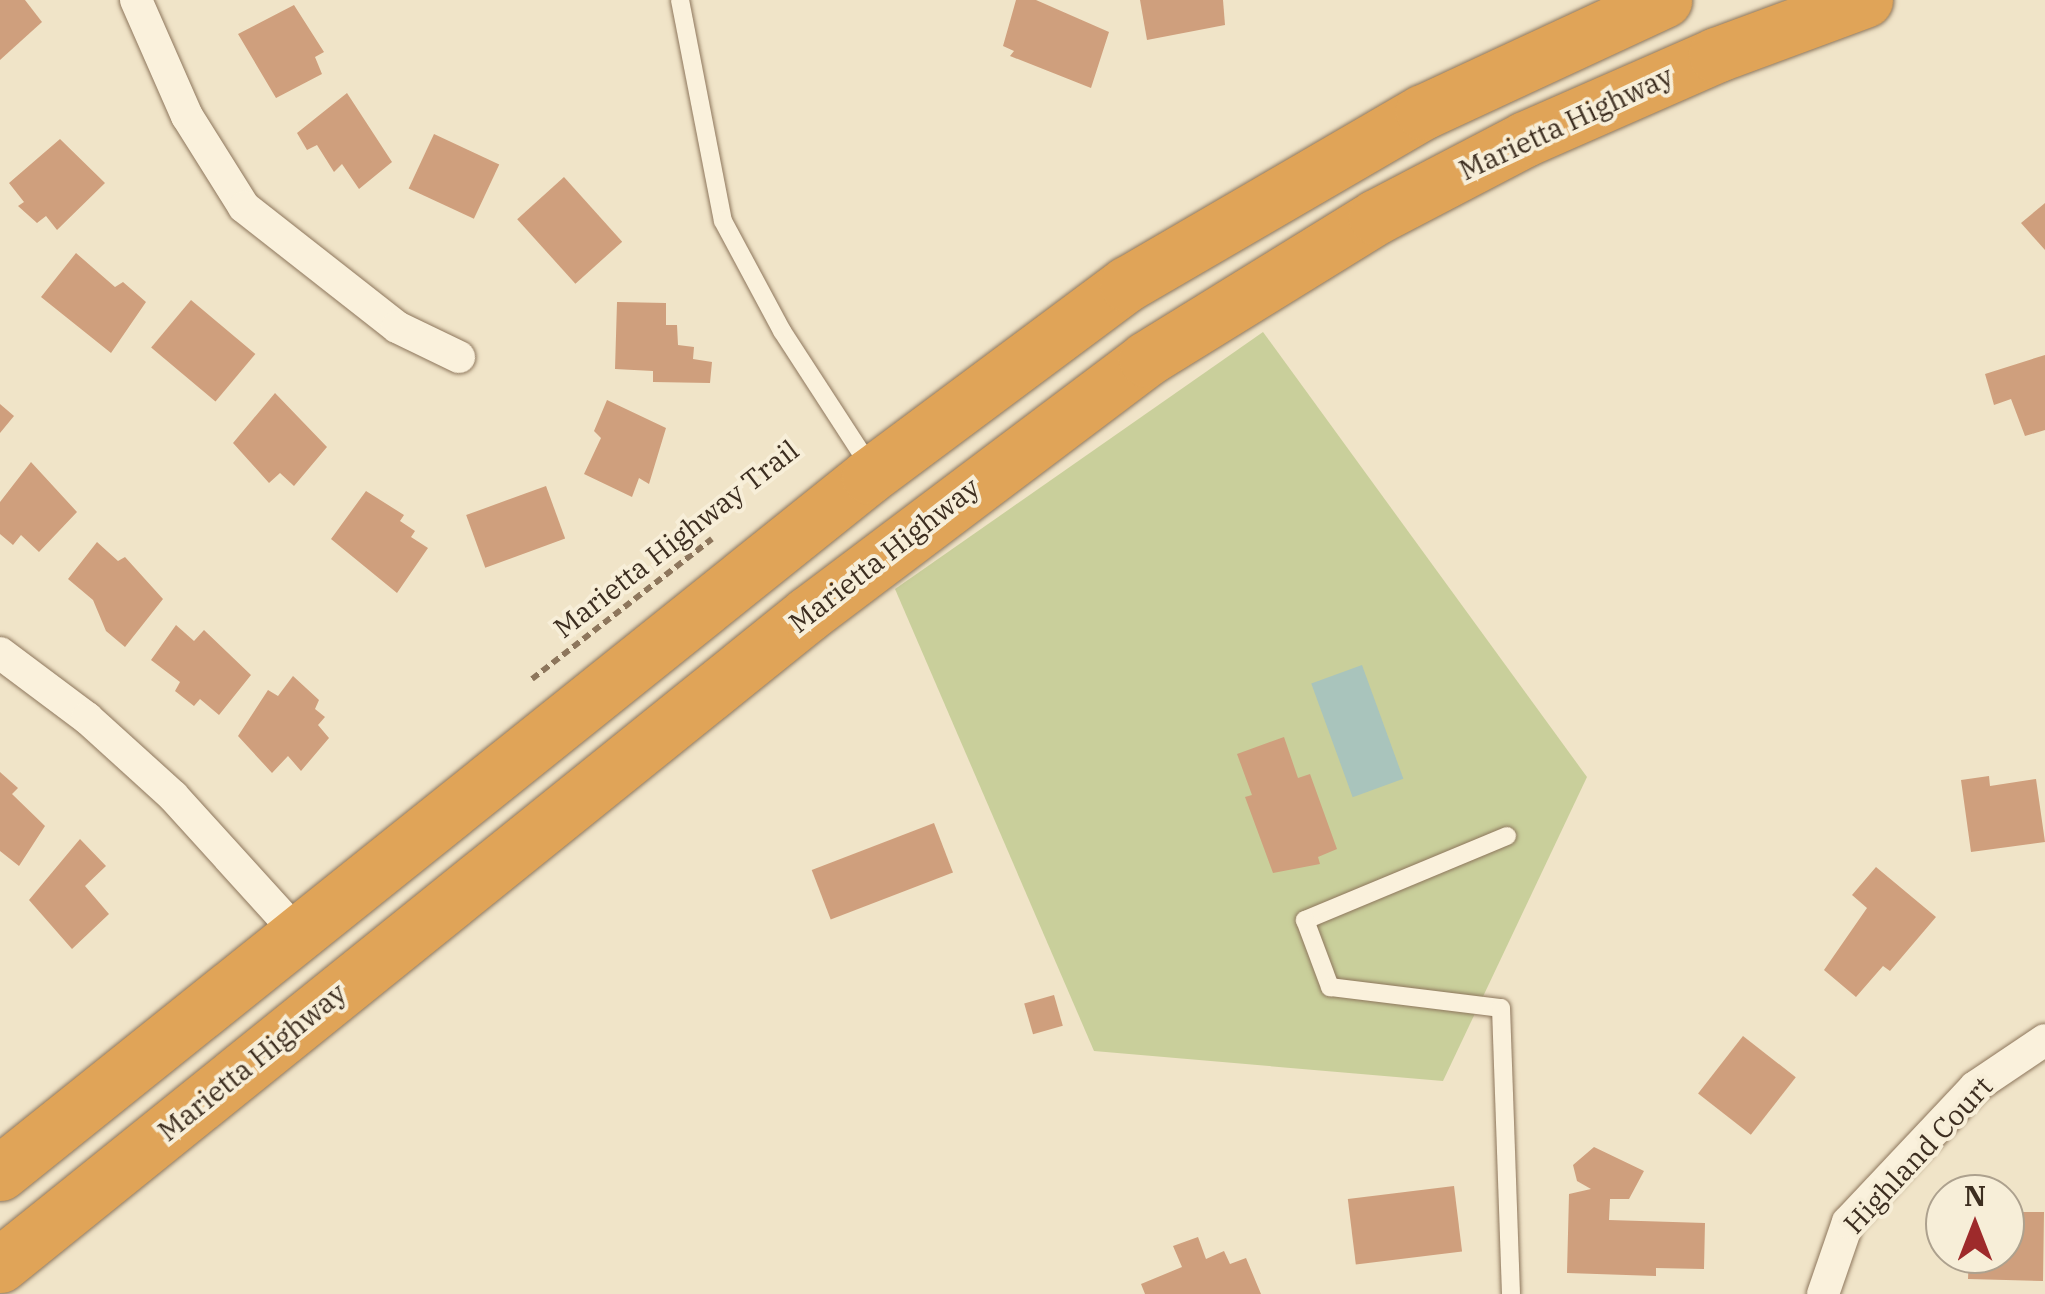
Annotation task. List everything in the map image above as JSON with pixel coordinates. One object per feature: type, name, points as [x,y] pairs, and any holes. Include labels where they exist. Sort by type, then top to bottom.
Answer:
[{"type":"highway","points":[[0,1173],[874,472],[1127,284],[1216,228],[1422,112],[1664,0]]},
{"type":"highway","name":"Marietta Highway","points":[[0,1265],[865,569],[1146,359],[1376,217],[1525,138],[1716,55],[1865,0]]},
{"type":"street","points":[[136,0],[187,116],[244,207],[397,327],[459,357]]},
{"type":"street","points":[[0,654],[87,718],[172,796],[298,934]]},
{"type":"street","name":"Highland Court","points":[[1823,1294],[1848,1222],[1975,1087],[2045,1040]]},
{"type":"lane","points":[[680,0],[723,222],[782,330],[874,472]]},
{"type":"lane","points":[[1507,836],[1305,920],[1330,986],[1501,1008],[1511,1294]]},
{"type":"path","name":"Marietta Highway Trail","points":[[532,680],[728,527]]},
{"type":"green space","points":[[1263,332],[1587,777],[1443,1081],[1094,1051],[895,589]]},
{"type":"water","points":[[1362,665],[1403,779],[1353,797],[1311,683]]},
{"type":"building","points":[[0,0],[25,0],[42,22],[0,60]]},
{"type":"building","points":[[1016,0],[1036,0],[1109,32],[1091,88],[1010,56],[1014,51],[1003,46]]},
{"type":"building","points":[[1140,0],[1223,0],[1225,25],[1147,40]]},
{"type":"building","points":[[294,5],[324,52],[315,57],[322,74],[276,98],[238,34]]},
{"type":"building","points":[[347,93],[392,162],[359,189],[342,164],[334,172],[317,145],[307,150],[297,133]]},
{"type":"building","points":[[434,134],[499,164],[474,219],[409,188]]},
{"type":"building","points":[[60,139],[105,183],[57,230],[46,216],[37,223],[18,206],[24,202],[9,183]]},
{"type":"building","points":[[564,177],[622,242],[575,284],[517,219]]},
{"type":"building","points":[[2045,203],[2045,250],[2021,223]]},
{"type":"building","points":[[76,253],[115,287],[123,282],[146,302],[111,353],[41,297]]},
{"type":"building","points":[[191,300],[255,354],[215,401],[151,347]]},
{"type":"building","points":[[617,302],[666,303],[666,325],[677,325],[678,345],[694,347],[693,359],[712,362],[710,383],[653,382],[653,371],[615,369]]},
{"type":"building","points":[[2045,355],[2045,430],[2025,436],[2011,399],[1994,405],[1985,374]]},
{"type":"building","points":[[275,393],[327,447],[294,486],[280,473],[269,483],[233,443]]},
{"type":"building","points":[[607,400],[666,428],[649,484],[639,478],[632,497],[584,474],[601,438],[594,431]]},
{"type":"building","points":[[0,404],[14,416],[0,433]]},
{"type":"building","points":[[31,462],[77,512],[39,552],[21,535],[13,545],[0,534],[0,502]]},
{"type":"building","points":[[546,486],[565,539],[485,568],[466,515]]},
{"type":"building","points":[[366,491],[404,515],[400,521],[415,531],[411,537],[428,548],[397,593],[331,539]]},
{"type":"building","points":[[97,542],[118,561],[125,557],[163,599],[125,647],[106,631],[93,600],[68,579]]},
{"type":"building","points":[[176,625],[194,641],[204,630],[251,675],[219,715],[200,699],[194,706],[175,691],[180,682],[151,660]]},
{"type":"building","points":[[293,676],[319,700],[315,709],[325,717],[318,725],[329,738],[301,771],[288,756],[272,773],[238,736],[268,690],[278,696]]},
{"type":"building","points":[[1284,737],[1298,778],[1310,774],[1337,849],[1318,857],[1320,864],[1273,873],[1245,797],[1252,795],[1237,754]]},
{"type":"building","points":[[0,772],[18,788],[12,794],[45,826],[19,866],[0,851]]},
{"type":"building","points":[[1989,776],[1990,786],[2036,779],[2045,842],[1971,852],[1961,780]]},
{"type":"building","points":[[934,823],[953,872],[831,919],[812,870]]},
{"type":"building","points":[[80,839],[106,866],[85,886],[109,914],[72,949],[29,900]]},
{"type":"building","points":[[1876,867],[1936,917],[1890,971],[1883,966],[1856,997],[1824,970],[1867,908],[1852,895]]},
{"type":"building","points":[[1054,995],[1063,1026],[1033,1034],[1024,1004]]},
{"type":"building","points":[[1743,1036],[1796,1077],[1751,1135],[1698,1094]]},
{"type":"building","points":[[1594,1147],[1644,1171],[1629,1199],[1610,1199],[1609,1220],[1705,1223],[1704,1269],[1656,1268],[1656,1276],[1567,1273],[1569,1194],[1591,1189],[1577,1181],[1573,1165]]},
{"type":"building","points":[[1454,1186],[1462,1252],[1356,1265],[1348,1199]]},
{"type":"building","points":[[2025,1212],[2044,1212],[2043,1281],[1968,1279],[1968,1274],[2025,1274]]},
{"type":"building","points":[[1198,1237],[1206,1259],[1224,1251],[1230,1264],[1246,1258],[1261,1294],[1145,1294],[1141,1284],[1182,1267],[1173,1246]]}]
